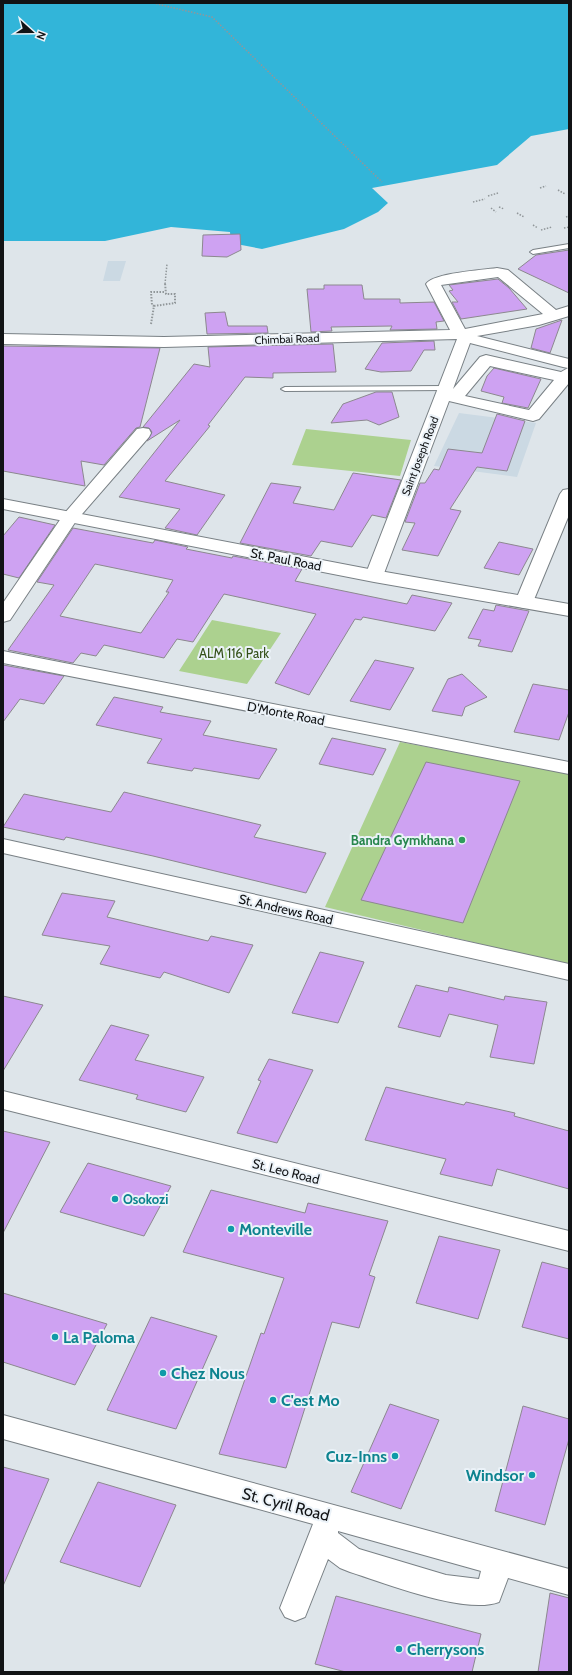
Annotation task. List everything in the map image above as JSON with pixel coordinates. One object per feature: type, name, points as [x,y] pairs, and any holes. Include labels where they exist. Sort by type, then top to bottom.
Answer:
[{"type":"street","points":[[564,314],[503,273],[497,272],[433,283],[462,335],[568,372]]},
{"type":"street","name":"Chimbai Road","points":[[3,339],[145,342],[462,335],[564,314]]},
{"type":"street","name":"Saint Joseph Road","points":[[374,576],[448,394],[462,335]]},
{"type":"street","points":[[448,394],[486,360],[568,372]]},
{"type":"street","points":[[448,394],[533,416],[568,372]]},
{"type":"street","points":[[3,616],[70,518],[143,432]]},
{"type":"street","points":[[524,602],[569,494]]},
{"type":"street","name":"St. Paul Road","points":[[3,504],[374,576],[569,610]]},
{"type":"street","name":"D'Monte Road","points":[[3,657],[569,768]]},
{"type":"street","name":"St. Andrews Road","points":[[3,846],[569,972]]},
{"type":"street","name":"St. Leo Road","points":[[3,1100],[569,1241]]},
{"type":"street","name":"St. Cyril Road","points":[[3,1427],[326,1527],[498,1562],[569,1582]]},
{"type":"street","points":[[326,1527],[350,1558],[387,1571],[446,1588],[489,1593],[498,1562]]},
{"type":"street","points":[[296,1608],[326,1527]]},
{"type":"lane","points":[[533,252],[569,246]]},
{"type":"lane","points":[[285,389],[448,394]]},
{"type":"path","points":[[152,3],[212,17],[382,182]]},
{"type":"path","points":[[540,188],[546,186]]},
{"type":"path","points":[[558,190],[565,194]]},
{"type":"path","points":[[488,196],[498,193]]},
{"type":"path","points":[[473,202],[485,199]]},
{"type":"path","points":[[499,207],[504,209]]},
{"type":"path","points":[[491,208],[496,212]]},
{"type":"path","points":[[517,213],[524,217]]},
{"type":"path","points":[[533,225],[540,229],[552,226]]},
{"type":"path","points":[[564,228],[569,227]]},
{"type":"path","points":[[165,292],[168,264]]},
{"type":"path","points":[[145,342],[154,313],[151,292],[175,294],[175,303],[154,306]]},
{"type":"shaded area","points":[[108,261],[126,261],[120,281],[103,281]]},
{"type":"shaded area","points":[[459,413],[536,423],[517,477],[434,466]]},
{"type":"green space","points":[[306,429],[411,440],[400,476],[292,465]]},
{"type":"green space","name":"ALM 116 Park","points":[[212,620],[281,633],[247,684],[179,671]]},
{"type":"green space","name":"Bandra Gymkhana","points":[[400,742],[569,773],[569,965],[325,907]]},
{"type":"water","points":[[3,3],[569,3],[569,129],[531,136],[497,165],[372,188],[388,203],[378,212],[344,229],[262,249],[231,243],[230,232],[171,227],[105,241],[3,241]]},
{"type":"building","points":[[240,234],[241,250],[227,257],[202,256],[203,235]]},
{"type":"building","points":[[569,250],[569,293],[518,269],[536,255]]},
{"type":"building","points":[[498,279],[509,288],[527,309],[461,319],[452,302],[458,302],[449,291],[453,290],[449,285]]},
{"type":"building","points":[[324,285],[362,285],[364,299],[400,299],[400,303],[434,302],[444,321],[436,322],[437,329],[390,330],[392,326],[331,327],[332,331],[311,332],[307,289],[324,289]]},
{"type":"building","points":[[225,312],[228,326],[267,326],[268,333],[207,334],[205,313]]},
{"type":"building","points":[[562,320],[550,353],[531,348],[536,329]]},
{"type":"building","points":[[434,341],[435,350],[424,350],[411,371],[381,372],[365,369],[382,343]]},
{"type":"building","points":[[333,344],[336,372],[273,373],[273,378],[245,377],[208,425],[210,426],[165,481],[225,495],[197,535],[165,528],[180,509],[119,497],[180,420],[147,441],[152,432],[149,428],[143,427],[194,364],[210,367],[208,347]]},
{"type":"building","points":[[3,346],[160,348],[140,427],[136,428],[104,465],[81,461],[85,486],[3,471]]},
{"type":"building","points":[[494,368],[541,379],[528,408],[502,403],[504,397],[481,391],[487,376]]},
{"type":"building","points":[[376,392],[392,392],[399,417],[379,425],[367,420],[331,423],[343,404]]},
{"type":"building","points":[[497,414],[525,421],[507,471],[477,467],[450,509],[461,511],[438,556],[402,550],[415,523],[405,522],[420,483],[425,483],[434,469],[439,470],[448,449],[482,453]]},
{"type":"building","points":[[353,473],[401,480],[386,518],[372,515],[352,547],[321,541],[311,556],[240,543],[271,483],[301,487],[293,503],[334,510]]},
{"type":"building","points":[[19,517],[55,525],[19,578],[3,574],[3,536]]},
{"type":"building","points":[[73,528],[153,543],[155,540],[188,547],[186,549],[302,569],[295,581],[407,604],[412,595],[452,603],[435,631],[363,617],[361,620],[355,619],[309,695],[275,683],[316,614],[224,594],[193,642],[177,639],[164,658],[104,645],[96,656],[81,653],[73,663],[8,650],[54,585],[37,582]],"holes":[[[95,564],[173,580],[166,592],[169,592],[141,633],[60,616]]]},
{"type":"building","points":[[499,542],[533,549],[519,575],[484,568]]},
{"type":"building","points":[[496,605],[529,611],[512,652],[478,646],[481,640],[468,638],[483,609],[494,611]]},
{"type":"building","points":[[375,660],[414,668],[390,710],[350,701]]},
{"type":"building","points":[[3,665],[64,676],[44,704],[20,699],[3,722]]},
{"type":"building","points":[[462,674],[487,697],[465,707],[462,716],[432,711],[448,679]]},
{"type":"building","points":[[533,684],[569,690],[569,712],[559,740],[514,732]]},
{"type":"building","points":[[114,697],[163,707],[160,712],[211,721],[203,735],[277,749],[259,779],[194,768],[192,771],[147,763],[162,739],[96,725]]},
{"type":"building","points":[[332,738],[386,749],[373,775],[319,764]]},
{"type":"building","points":[[426,762],[520,781],[463,923],[361,900]]},
{"type":"building","points":[[124,792],[261,825],[254,837],[326,853],[306,893],[153,856],[66,837],[64,840],[3,827],[24,794],[111,812]]},
{"type":"building","points":[[62,893],[115,901],[107,917],[208,941],[211,936],[253,945],[229,993],[164,972],[160,978],[100,964],[110,946],[42,935]]},
{"type":"building","points":[[320,952],[364,962],[338,1023],[292,1013]]},
{"type":"building","points":[[416,985],[448,992],[449,987],[504,1000],[505,996],[547,1002],[534,1064],[490,1057],[498,1025],[449,1014],[440,1037],[398,1027]]},
{"type":"building","points":[[3,996],[43,1005],[3,1071]]},
{"type":"building","points":[[111,1025],[149,1035],[135,1060],[204,1077],[186,1112],[136,1099],[138,1095],[79,1080]]},
{"type":"building","points":[[269,1059],[313,1070],[277,1143],[237,1133],[261,1081],[258,1080]]},
{"type":"building","points":[[386,1087],[464,1105],[466,1102],[515,1113],[514,1116],[569,1131],[569,1189],[497,1169],[492,1186],[440,1174],[446,1159],[365,1140]]},
{"type":"building","points":[[3,1131],[50,1142],[3,1233]]},
{"type":"building","name":"Osokozi","points":[[88,1163],[171,1186],[144,1236],[60,1212]]},
{"type":"building","points":[[211,1190],[305,1213],[308,1203],[388,1221],[369,1275],[375,1277],[359,1328],[332,1322],[286,1468],[219,1454],[261,1333],[264,1334],[284,1278],[183,1252]]},
{"type":"building","points":[[439,1236],[500,1250],[478,1319],[416,1303]]},
{"type":"building","points":[[542,1262],[569,1269],[569,1339],[522,1327]]},
{"type":"building","name":"La Paloma","points":[[3,1293],[107,1324],[75,1385],[3,1362]]},
{"type":"building","name":"Chez Nous","points":[[151,1317],[217,1336],[176,1429],[107,1410]]},
{"type":"building","name":"Cuz-Inns","points":[[390,1404],[439,1420],[401,1509],[351,1492]]},
{"type":"building","name":"Windsor","points":[[523,1406],[569,1419],[569,1439],[545,1525],[495,1511]]},
{"type":"building","points":[[3,1467],[49,1479],[3,1586]]},
{"type":"building","points":[[98,1482],[176,1505],[140,1587],[60,1562]]},
{"type":"building","points":[[550,1593],[569,1598],[569,1672],[538,1672]]},
{"type":"building","name":"Cherrysons","points":[[336,1596],[481,1634],[472,1672],[346,1672],[315,1664]]},
{"type":"place","name":"Bandra Gymkhana","points":[[462,840]]},
{"type":"place","name":"Osokozi","points":[[115,1199]]},
{"type":"place","name":"Monteville","points":[[231,1229]]},
{"type":"place","name":"La Paloma","points":[[55,1337]]},
{"type":"place","name":"Chez Nous","points":[[163,1373]]},
{"type":"place","name":"C'est Mo","points":[[273,1400]]},
{"type":"place","name":"Cuz-Inns","points":[[395,1456]]},
{"type":"place","name":"Windsor","points":[[532,1475]]},
{"type":"place","name":"Cherrysons","points":[[399,1649]]}]
